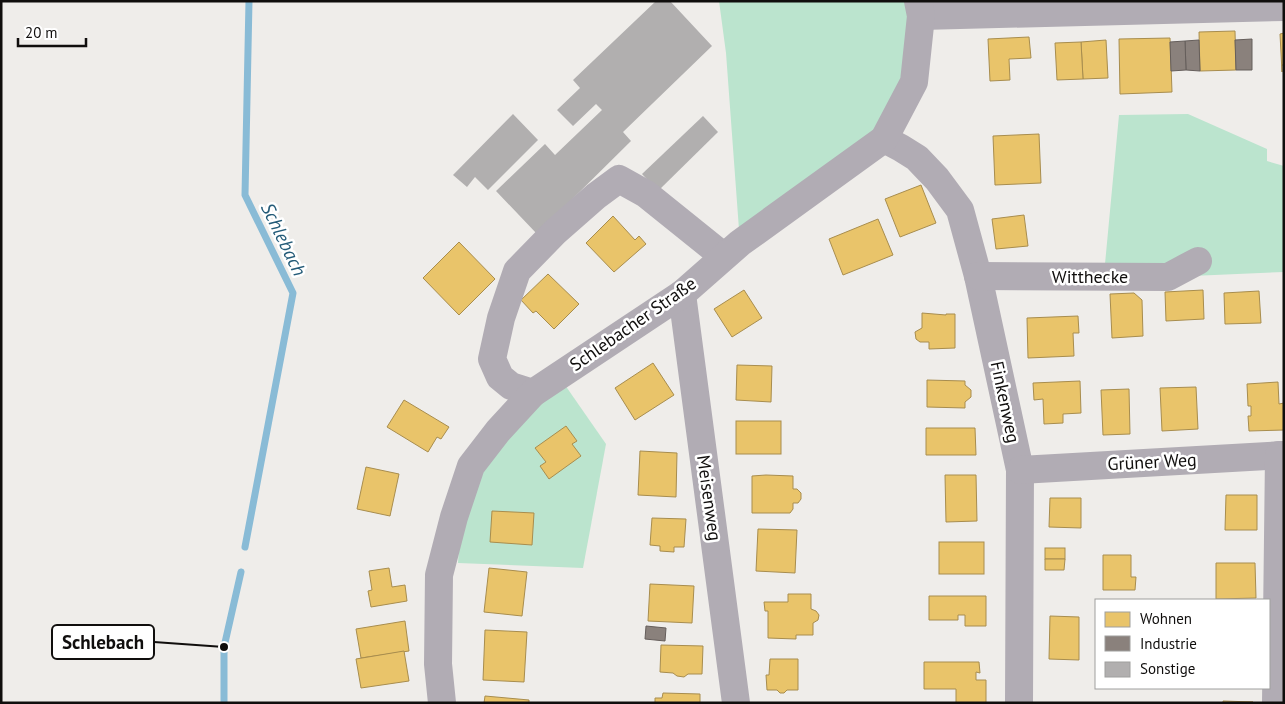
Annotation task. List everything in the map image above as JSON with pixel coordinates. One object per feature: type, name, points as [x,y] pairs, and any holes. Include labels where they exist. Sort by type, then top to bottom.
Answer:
[{"type":"street","points":[[920,9],[1284,7]]},
{"type":"street","name":"Schlebacher Straße","points":[[442,703],[438,664],[439,575],[454,517],[471,466],[498,431],[533,393],[682,294],[723,256],[884,139],[914,82],[920,9]]},
{"type":"street","name":"Finkenweg","points":[[884,139],[916,158],[937,179],[960,210],[978,276],[1020,470],[1019,703]]},
{"type":"street","points":[[533,393],[511,386],[500,377],[492,359],[501,318],[517,271],[555,232],[596,196],[619,179],[646,194],[723,256]]},
{"type":"street","name":"Witthecke","points":[[978,276],[1168,276],[1198,261]]},
{"type":"street","name":"Meisenweg","points":[[682,294],[736,703]]},
{"type":"street","points":[[1276,703],[1281,455]]},
{"type":"street","name":"Grüner Weg","points":[[1020,470],[1281,455]]},
{"type":"green space","points":[[719,1],[918,1],[895,120],[740,243],[726,53]]},
{"type":"green space","points":[[1188,114],[1267,149],[1267,161],[1284,166],[1284,272],[1168,277],[1105,264],[1119,115]]},
{"type":"green space","points":[[565,385],[606,444],[583,568],[458,563],[460,533],[478,475],[520,420]]},
{"type":"building: Wohnen","points":[[1235,31],[1236,70],[1200,71],[1199,32]]},
{"type":"building: Wohnen","points":[[1284,33],[1284,65],[1282,65],[1282,72],[1280,34]]},
{"type":"building: Wohnen","points":[[1029,37],[1031,58],[1009,59],[1010,80],[990,81],[988,39]]},
{"type":"building: Wohnen","points":[[1170,38],[1172,92],[1120,94],[1119,39]]},
{"type":"building: Wohnen","points":[[1106,40],[1108,78],[1083,79],[1081,42]]},
{"type":"building: Wohnen","points":[[1081,42],[1083,79],[1057,80],[1055,43]]},
{"type":"building: Wohnen","points":[[1039,134],[1041,183],[995,185],[993,136]]},
{"type":"building: Wohnen","points":[[921,185],[936,223],[900,237],[885,199]]},
{"type":"building: Wohnen","points":[[1024,215],[1028,246],[996,249],[992,219]]},
{"type":"building: Wohnen","points":[[613,216],[635,240],[639,236],[646,244],[614,272],[586,243]]},
{"type":"building: Wohnen","points":[[878,219],[893,255],[843,275],[829,239]]},
{"type":"building: Wohnen","points":[[459,242],[495,279],[459,315],[423,278]]},
{"type":"building: Wohnen","points":[[548,274],[579,304],[554,329],[536,311],[533,313],[521,300]]},
{"type":"building: Wohnen","points":[[744,290],[762,318],[732,337],[714,309]]},
{"type":"building: Wohnen","points":[[1203,290],[1204,319],[1166,321],[1165,292]]},
{"type":"building: Wohnen","points":[[1259,291],[1261,323],[1225,324],[1224,293]]},
{"type":"building: Wohnen","points":[[1134,293],[1142,300],[1143,336],[1112,338],[1110,294]]},
{"type":"building: Wohnen","points":[[922,313],[955,314],[955,348],[929,349],[929,342],[920,342],[916,339],[915,332],[922,328]]},
{"type":"building: Wohnen","points":[[1078,316],[1079,333],[1073,333],[1074,356],[1028,358],[1027,318]]},
{"type":"building: Wohnen","points":[[653,363],[674,395],[635,420],[615,388]]},
{"type":"building: Wohnen","points":[[737,365],[772,366],[771,402],[736,400]]},
{"type":"building: Wohnen","points":[[927,380],[965,381],[965,385],[971,390],[971,397],[965,402],[965,408],[927,407]]},
{"type":"building: Wohnen","points":[[1080,381],[1081,413],[1063,414],[1063,423],[1044,424],[1043,399],[1034,400],[1033,383]]},
{"type":"building: Wohnen","points":[[1278,382],[1279,404],[1284,403],[1284,430],[1249,431],[1248,416],[1251,416],[1251,406],[1248,406],[1247,384]]},
{"type":"building: Wohnen","points":[[1196,387],[1198,429],[1162,431],[1160,388]]},
{"type":"building: Wohnen","points":[[1129,389],[1130,434],[1103,435],[1101,390]]},
{"type":"building: Wohnen","points":[[404,400],[449,427],[441,439],[437,437],[428,452],[387,427]]},
{"type":"building: Wohnen","points":[[736,421],[781,421],[781,454],[736,454]]},
{"type":"building: Wohnen","points":[[566,426],[577,441],[572,444],[581,456],[549,479],[540,466],[546,462],[535,448]]},
{"type":"building: Wohnen","points":[[926,428],[975,428],[976,455],[926,455]]},
{"type":"building: Wohnen","points":[[640,451],[677,453],[676,497],[638,495]]},
{"type":"building: Wohnen","points":[[366,467],[399,474],[390,516],[357,509]]},
{"type":"building: Wohnen","points":[[945,475],[976,475],[977,521],[946,522]]},
{"type":"building: Wohnen","points":[[752,476],[793,476],[793,489],[797,489],[801,493],[801,499],[798,503],[793,503],[793,509],[790,513],[752,513]]},
{"type":"building: Wohnen","points":[[1226,495],[1257,495],[1257,530],[1225,530]]},
{"type":"building: Wohnen","points":[[1050,498],[1081,498],[1081,528],[1049,527]]},
{"type":"building: Wohnen","points":[[492,511],[534,513],[532,545],[490,542]]},
{"type":"building: Wohnen","points":[[652,518],[686,519],[684,547],[674,547],[674,552],[660,551],[660,546],[650,545]]},
{"type":"building: Wohnen","points":[[758,529],[797,530],[795,573],[756,571]]},
{"type":"building: Wohnen","points":[[939,542],[984,542],[984,574],[939,574]]},
{"type":"building: Wohnen","points":[[1045,548],[1065,548],[1065,559],[1045,559]]},
{"type":"building: Wohnen","points":[[1103,555],[1131,555],[1131,577],[1136,577],[1135,590],[1103,590]]},
{"type":"building: Wohnen","points":[[1045,559],[1065,559],[1064,570],[1045,570]]},
{"type":"building: Wohnen","points":[[1216,563],[1255,563],[1256,598],[1216,599]]},
{"type":"building: Wohnen","points":[[389,568],[392,587],[405,585],[407,601],[371,607],[368,591],[372,590],[369,571]]},
{"type":"building: Wohnen","points":[[489,568],[527,572],[522,616],[484,612]]},
{"type":"building: Wohnen","points":[[650,584],[694,586],[692,623],[648,621]]},
{"type":"building: Wohnen","points":[[788,594],[811,594],[811,609],[819,615],[818,620],[813,623],[813,635],[796,635],[796,639],[768,638],[768,611],[765,611],[764,602],[788,602]]},
{"type":"building: Wohnen","points":[[929,596],[986,596],[986,626],[965,626],[965,615],[958,615],[958,620],[929,620]]},
{"type":"building: Wohnen","points":[[1050,616],[1079,617],[1079,660],[1049,659]]},
{"type":"building: Wohnen","points":[[405,621],[409,651],[361,658],[356,629]]},
{"type":"building: Wohnen","points":[[485,630],[527,632],[524,682],[483,680]]},
{"type":"building: Wohnen","points":[[661,645],[703,646],[702,674],[688,674],[684,677],[673,673],[660,672]]},
{"type":"building: Wohnen","points":[[404,651],[409,681],[361,688],[356,659]]},
{"type":"building: Wohnen","points":[[770,659],[798,659],[798,690],[787,690],[784,693],[780,693],[777,690],[767,690],[766,675],[769,675]]},
{"type":"building: Wohnen","points":[[924,662],[979,662],[980,673],[976,672],[976,680],[986,680],[986,703],[956,703],[956,689],[924,689]]},
{"type":"building: Wohnen","points":[[663,693],[700,694],[700,703],[655,703],[655,698],[662,698]]},
{"type":"building: Wohnen","points":[[485,696],[529,700],[529,703],[484,703]]},
{"type":"building: Wohnen","points":[[1223,701],[1253,702],[1223,703]]},
{"type":"building: Industrie","points":[[1252,39],[1252,70],[1236,70],[1235,40]]},
{"type":"building: Industrie","points":[[1199,40],[1200,71],[1186,70],[1185,41]]},
{"type":"building: Industrie","points":[[1185,41],[1186,70],[1171,71],[1170,42]]},
{"type":"building: Industrie","points":[[646,626],[666,628],[665,641],[645,639]]},
{"type":"building: Sonstige","points":[[656,1],[670,1],[712,46],[623,132],[631,141],[537,234],[496,191],[545,144],[555,155],[602,110],[596,104],[573,126],[557,110],[580,88],[573,80]]},
{"type":"building: Sonstige","points":[[513,114],[538,140],[488,190],[475,177],[467,187],[453,175]]},
{"type":"building: Sonstige","points":[[703,116],[718,132],[658,191],[642,174]]},
{"type":"waterway","name":"Schlebach","points":[[245,547],[293,293],[245,195],[249,1]]},
{"type":"waterway","name":"Schlebach","points":[[224,703],[224,647],[241,572]]},
{"type":"place","name":"Schlebach","points":[[224,647]]}]
